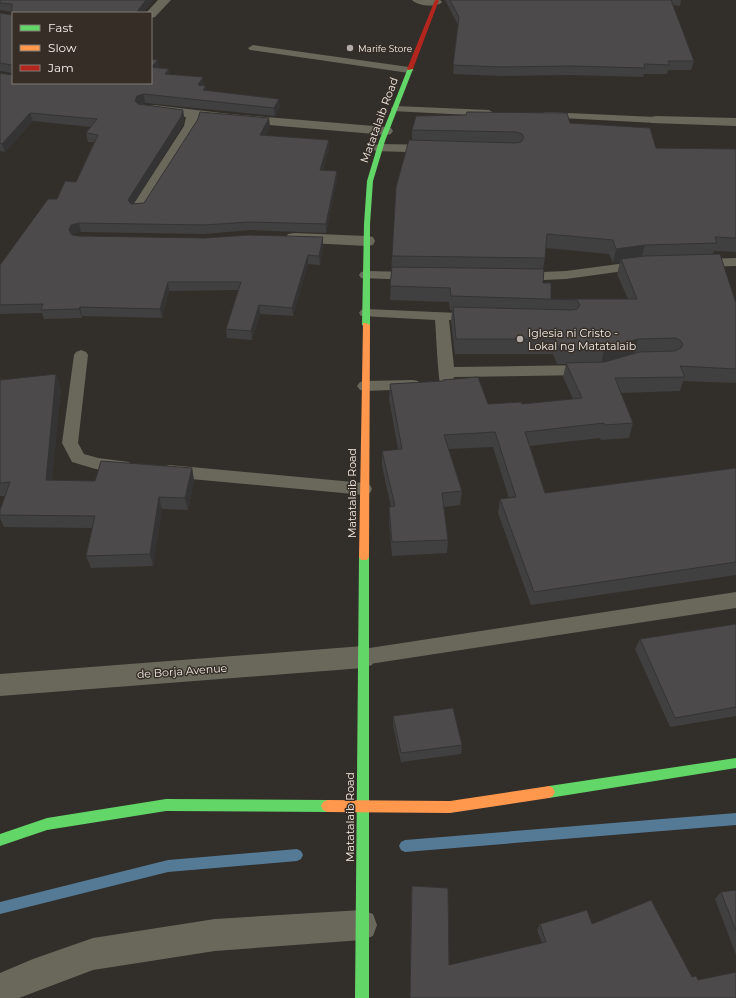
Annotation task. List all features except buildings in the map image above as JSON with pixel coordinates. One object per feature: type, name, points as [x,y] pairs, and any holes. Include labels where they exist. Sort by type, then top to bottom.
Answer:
[{"type":"main road","name":"Matatalaib Road","points":[[362,998],[366,275],[370,181],[386,130],[396,109],[437,1]]},
{"type":"main road","points":[[0,840],[47,824],[166,805],[450,807],[736,763]]},
{"type":"street","points":[[152,13],[164,0]]},
{"type":"street","points":[[418,0],[437,1]]},
{"type":"street","points":[[145,108],[194,114],[386,130]]},
{"type":"street","points":[[139,208],[191,126],[194,114]]},
{"type":"street","points":[[656,120],[736,122]]},
{"type":"street","points":[[380,148],[449,149]]},
{"type":"street","points":[[281,238],[367,241]]},
{"type":"street","name":"de Borja Avenue","points":[[0,685],[363,657]]},
{"type":"street","points":[[0,990],[33,975],[93,954],[215,935],[362,924]]},
{"type":"lane","points":[[253,48],[410,70]]},
{"type":"lane","points":[[396,109],[498,114]]},
{"type":"lane","points":[[538,115],[656,120]]},
{"type":"lane","points":[[688,263],[736,262]]},
{"type":"lane","points":[[508,277],[539,278],[656,264]]},
{"type":"lane","points":[[366,275],[429,276]]},
{"type":"lane","points":[[366,313],[489,317]]},
{"type":"lane","points":[[365,386],[430,385],[446,383],[448,380],[448,372],[442,316]]},
{"type":"lane","points":[[81,355],[70,444],[78,458],[98,464],[364,489]]},
{"type":"lane","points":[[448,372],[601,370]]},
{"type":"lane","points":[[363,657],[736,600]]},
{"type":"waterway","points":[[405,846],[736,819]]},
{"type":"waterway","points":[[0,908],[168,866],[297,855]]},
{"type":"traffic: fast","points":[[366,325],[367,224],[370,181],[382,141],[410,69]]},
{"type":"traffic: fast","points":[[362,998],[364,557]]},
{"type":"traffic: fast","points":[[549,792],[736,763]]},
{"type":"traffic: fast","points":[[0,840],[47,824],[166,805],[327,806]]},
{"type":"traffic: slow","points":[[364,557],[366,325]]},
{"type":"traffic: slow","points":[[327,806],[450,807],[549,792]]},
{"type":"traffic: jam","points":[[410,69],[437,0]]},
{"type":"place","name":"Marife Store","points":[[350,48]]},
{"type":"place","name":"Iglesia ni Cristo - Lokal ng Matatalaib","points":[[520,339]]}]
